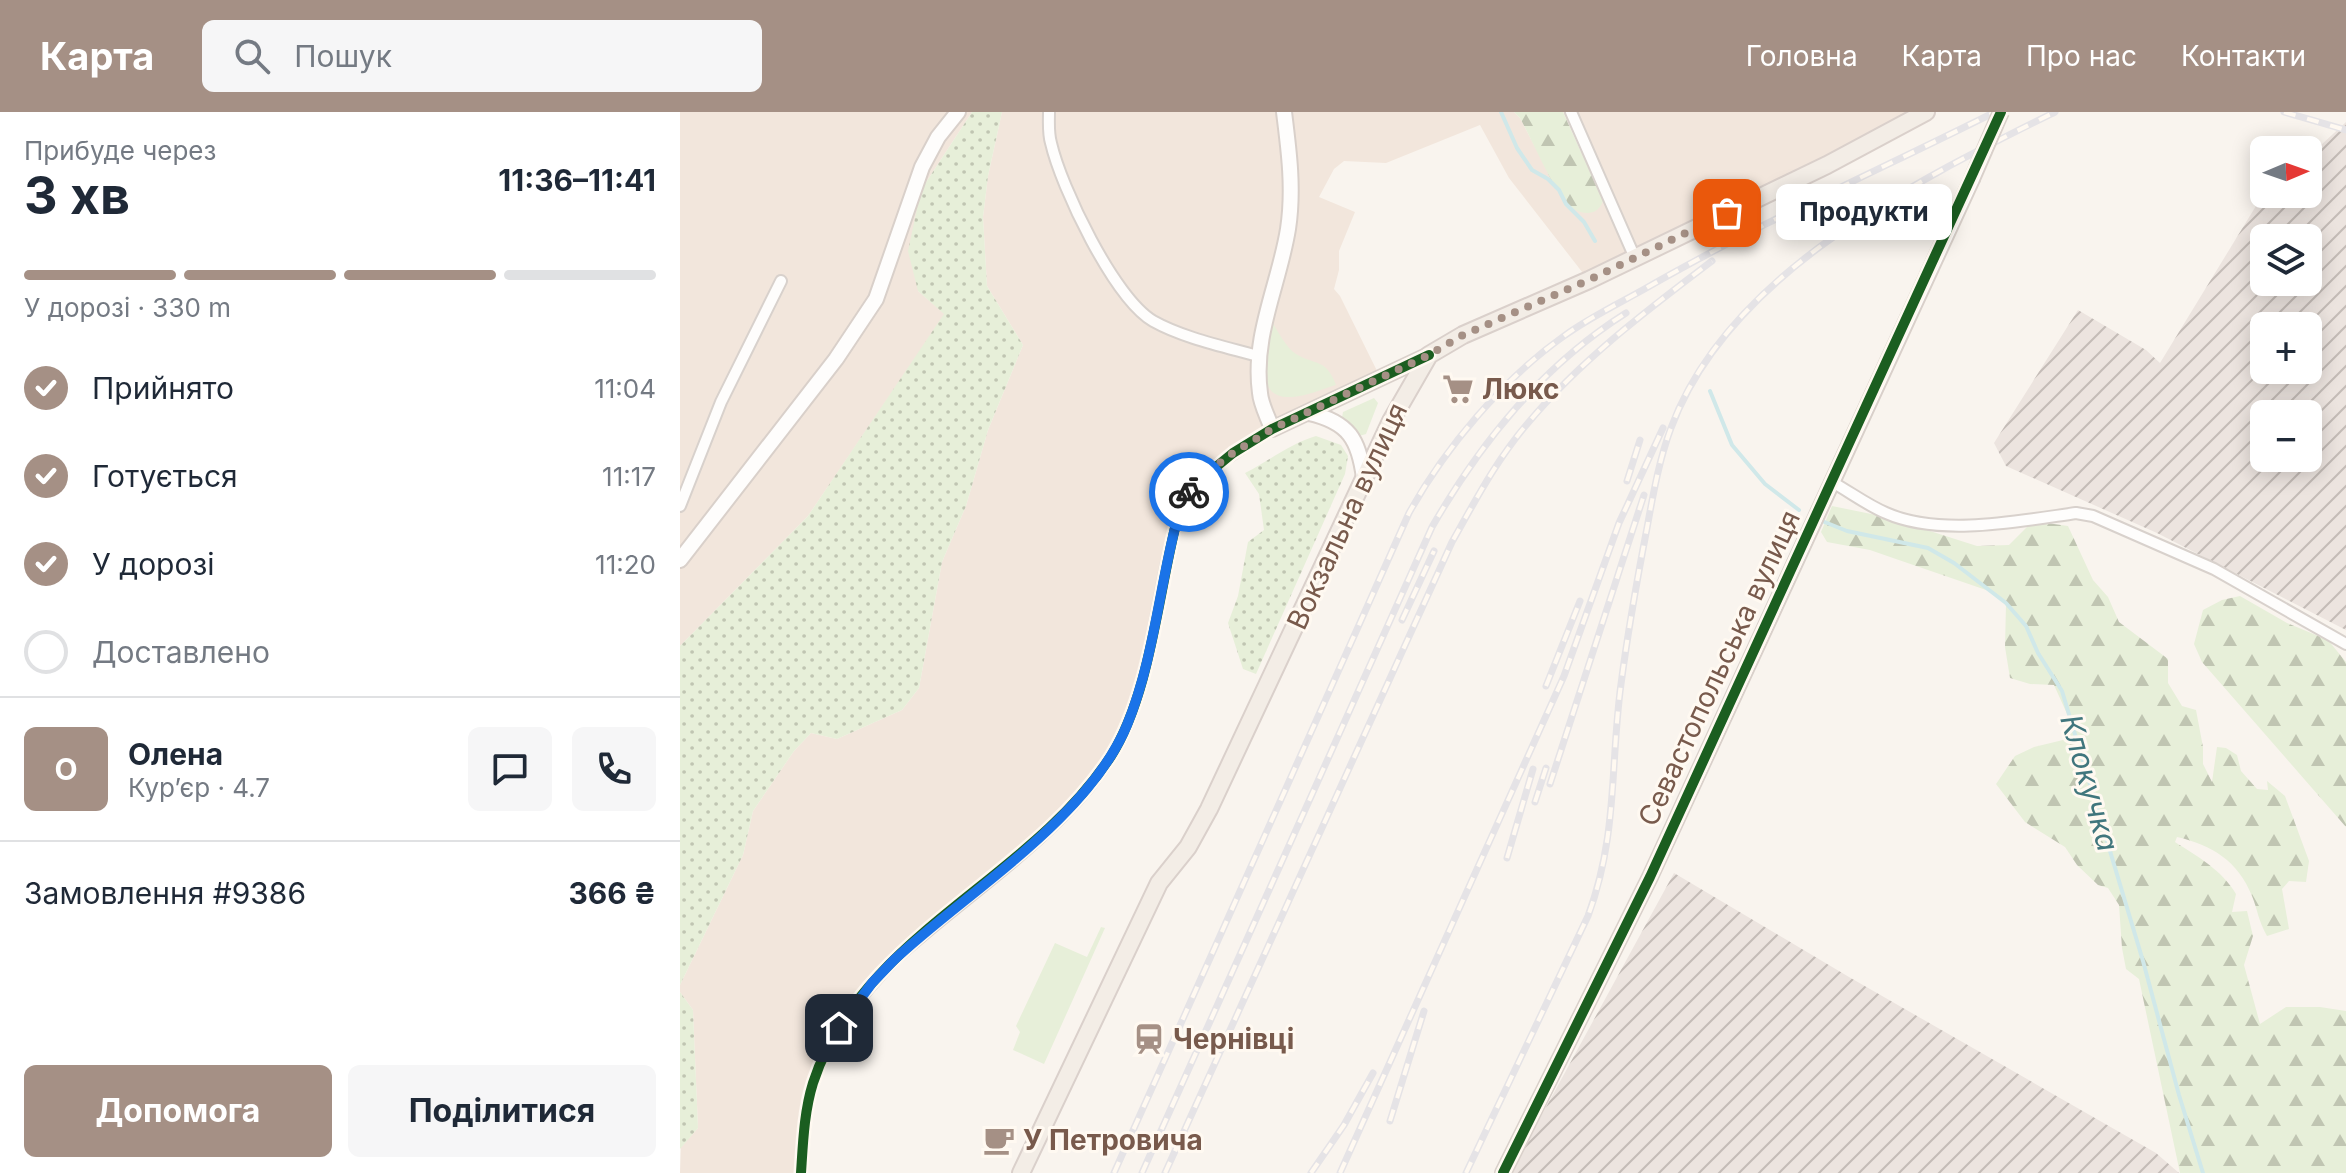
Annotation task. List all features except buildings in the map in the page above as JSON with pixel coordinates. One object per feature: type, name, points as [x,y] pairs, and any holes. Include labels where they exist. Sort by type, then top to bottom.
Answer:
[{"type":"main road","points":[[1429,355],[1463,335],[1635,258],[1827,165],[1926,112]]},
{"type":"main road","name":"Вокзальна вулиця","points":[[1021,1173],[1162,876],[1188,847],[1209,809],[1364,478],[1429,355]]},
{"type":"street","points":[[680,560],[836,359],[876,299],[922,167],[938,137],[958,112]]},
{"type":"street","points":[[1049,112],[1050,141],[1077,208],[1103,264],[1130,299],[1153,321],[1258,356]]},
{"type":"street","points":[[1272,429],[1260,397],[1258,356],[1268,303],[1287,233],[1291,203],[1284,112]]},
{"type":"street","points":[[1571,112],[1635,258]]},
{"type":"street","name":"Севастопольська вулиця","points":[[1503,1173],[1650,877],[2001,112]]},
{"type":"street","points":[[680,506],[721,402],[781,281]]},
{"type":"street","points":[[801,1173],[808,1099],[820,1065],[839,1028],[867,990],[894,960],[1057,819],[1086,789],[1110,757],[1132,712],[1182,504],[1194,485],[1233,453],[1272,429],[1429,355]]},
{"type":"street","points":[[1309,413],[1335,421],[1356,442],[1364,478]]},
{"type":"street","points":[[1356,442],[1373,443],[1385,436]]},
{"type":"street","points":[[1832,482],[1887,514],[1926,524],[1968,525],[2076,513],[2093,516],[2214,569],[2346,644]]},
{"type":"shaded area","points":[[680,112],[972,112],[921,190],[918,291],[945,314],[808,516],[680,646]]},
{"type":"shaded area","points":[[1002,112],[1514,112],[1564,202],[1581,150],[1563,112],[1923,112],[1586,277],[1509,178],[1480,125],[1386,163],[1344,161],[1334,169],[1319,197],[1355,212],[1339,251],[1339,270],[1334,289],[1380,377],[1271,428],[1192,485],[1131,713],[1089,787],[878,978],[842,1019],[799,1131],[795,1173],[680,1173],[681,1147],[698,1128],[693,1010],[680,992],[680,985],[743,855],[753,811],[794,751],[811,733],[837,739],[902,710],[919,688],[942,562],[966,506],[988,430],[1023,345],[987,286],[983,217]]},
{"type":"shaded area","points":[[2346,122],[2346,630],[2157,533],[2006,466],[1994,443],[2078,310],[2146,350],[2160,363],[2255,208],[2322,208],[2322,144]]},
{"type":"shaded area","points":[[1674,873],[2156,1153],[2179,1173],[1510,1173]]},
{"type":"green space","points":[[972,112],[1002,112],[983,217],[987,286],[1023,345],[988,430],[966,506],[942,562],[919,688],[902,710],[837,739],[811,733],[794,751],[753,811],[743,855],[680,985],[680,646],[808,516],[944,314],[918,291],[908,251],[921,190]]},
{"type":"green space","points":[[1514,112],[1563,112],[1603,201],[1600,207],[1584,213],[1567,204]]},
{"type":"green space","points":[[1272,322],[1292,351],[1324,366],[1336,385],[1293,397],[1279,396],[1270,390],[1264,370]]},
{"type":"green space","points":[[1374,398],[1378,403],[1366,434],[1359,436],[1342,418],[1343,412]]},
{"type":"green space","points":[[1316,436],[1341,445],[1348,456],[1345,474],[1256,674],[1243,669],[1228,623],[1238,596],[1248,542],[1264,530],[1259,494],[1245,473]]},
{"type":"green space","points":[[1832,506],[1886,517],[1977,546],[2009,545],[2033,521],[2068,526],[2093,580],[2108,597],[2119,622],[2168,659],[2168,683],[2182,706],[2196,710],[2203,764],[2212,782],[2217,747],[2226,748],[2237,755],[2241,771],[2257,789],[2268,790],[2267,781],[2285,796],[2309,861],[2306,882],[2289,881],[2282,889],[2289,929],[2267,936],[2246,884],[2231,864],[2202,845],[2177,837],[2175,842],[2208,864],[2230,885],[2236,894],[2232,912],[2247,911],[2253,936],[2244,965],[2260,1024],[2286,1007],[2346,1011],[2346,1173],[2180,1173],[2139,979],[2126,969],[2119,905],[2108,888],[2098,885],[2077,865],[2065,847],[2025,822],[1996,784],[2015,756],[2034,747],[2063,740],[2068,716],[2054,685],[2030,684],[2010,678],[2005,647],[2006,604],[1989,591],[1870,550],[1827,542],[1821,532]]},
{"type":"green space","points":[[2240,596],[2287,623],[2328,640],[2346,662],[2346,827],[2202,662],[2194,644],[2203,610],[2222,600]]},
{"type":"green space","points":[[1101,927],[1105,928],[1044,1064],[1013,1050],[1020,1032],[1016,1026],[1055,943],[1087,957]]},
{"type":"green space","points":[[680,992],[693,1010],[698,1128],[680,1149]]},
{"type":"waterway","name":"Клокучка","points":[[1501,112],[1517,148],[1532,170],[1559,190],[1595,241]]},
{"type":"waterway","points":[[1710,391],[1732,445],[1765,484],[1799,510]]},
{"type":"waterway","name":"Клокучка","points":[[1822,521],[1847,531],[1928,548],[1954,563],[2006,603],[2026,626],[2038,653],[2062,691],[2203,1173]]},
{"type":"railway","points":[[1114,1173],[1409,513],[1423,488],[1477,416],[1541,353],[1595,316],[1733,241],[1995,112]]},
{"type":"railway","points":[[1466,1173],[1588,916],[1598,886],[1609,829],[1624,664],[1654,490],[1671,428],[1698,373],[1736,323],[1781,278],[1832,238],[1887,201],[2055,112]]},
{"type":"railway","points":[[2284,112],[2346,130]]},
{"type":"railway","points":[[1165,1173],[1452,542],[1487,481],[1517,437],[1570,378],[1639,318],[1712,261]]},
{"type":"railway","points":[[1142,1173],[1432,527],[1471,465],[1516,408],[1567,357],[1626,313]]},
{"type":"railway","points":[[1340,1173],[1564,676],[1619,523],[1663,428]]},
{"type":"railway","points":[[1627,481],[1640,440]]},
{"type":"railway","points":[[1550,784],[1644,495]]},
{"type":"railway","points":[[1402,620],[1434,551]]},
{"type":"railway","points":[[1546,686],[1580,601]]},
{"type":"railway","points":[[1535,802],[1546,768]]},
{"type":"railway","points":[[1507,858],[1533,769]]},
{"type":"railway","points":[[1390,1121],[1424,1011]]},
{"type":"railway","points":[[1311,1173],[1344,1125],[1373,1073]]},
{"type":"cycle path","points":[[1503,1173],[1650,877],[2001,112]]},
{"type":"cycle path","points":[[801,1173],[806,1116],[813,1083],[836,1032],[868,987],[907,947],[1037,839],[1077,800],[1111,756],[1135,704],[1176,524],[1182,504],[1194,485],[1233,453],[1272,429],[1429,355]]},
{"type":"way so far","points":[[1189,492],[1209,471],[1272,429],[1429,355],[1463,335],[1589,280],[1727,213]]},
{"type":"place","name":"Продукти","points":[[1727,213]]},
{"type":"place","name":"Люкс","points":[[1458,389]]},
{"type":"place","name":"Чернівці","points":[[1149,1039]]},
{"type":"place","name":"У Петровича","points":[[999,1140]]},
{"type":"route","points":[[839,1028],[872,983],[894,960],[1057,819],[1086,789],[1110,757],[1132,712],[1176,524],[1189,492]]}]
